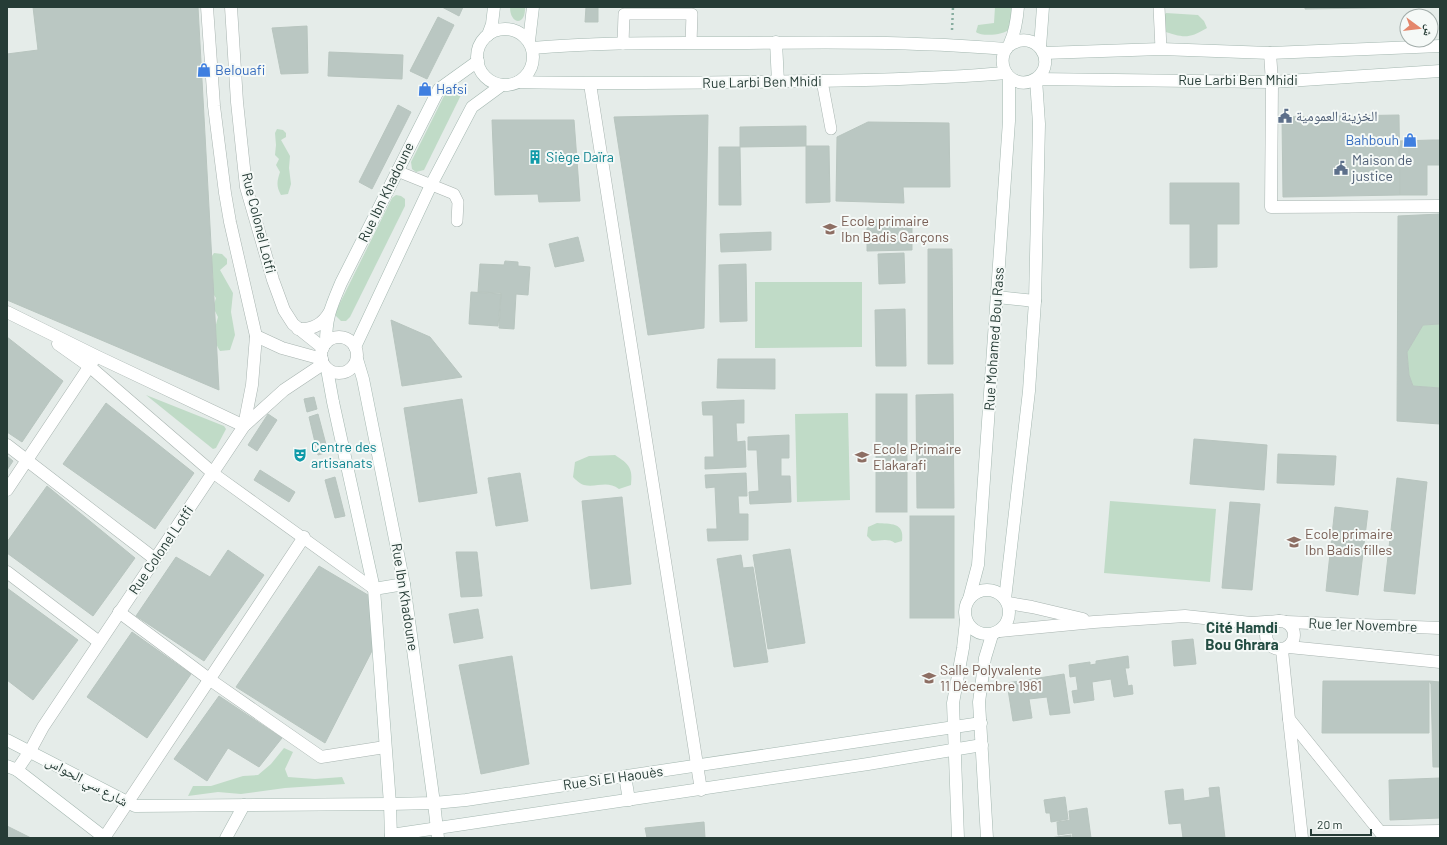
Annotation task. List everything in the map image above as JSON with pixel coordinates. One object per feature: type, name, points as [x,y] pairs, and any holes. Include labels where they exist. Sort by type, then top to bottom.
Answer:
[{"type":"street","name":"Rue Colonel Lotfi","points":[[12,768],[30,751],[43,727],[244,426],[252,385],[256,336],[230,222],[214,106],[207,7]]},
{"type":"street","name":"Rue Colonel Lotfi","points":[[231,7],[236,102],[246,187],[273,280],[284,310],[293,324],[324,356]]},
{"type":"street","points":[[488,35],[492,24],[494,7]]},
{"type":"street","points":[[530,44],[533,7]]},
{"type":"street","points":[[1018,7],[1017,16],[1008,47],[1002,58],[1002,63],[1008,75],[1015,81],[1022,83],[1030,82],[1036,79],[1041,74],[1044,67],[1045,60],[1042,50],[1043,7]]},
{"type":"street","points":[[496,30],[514,30],[522,34],[530,44],[534,56],[530,71],[525,78],[510,85],[502,85],[495,83],[483,74],[478,61],[478,51],[481,42],[488,35],[496,30]]},
{"type":"street","points":[[530,44],[885,42],[1008,47],[1014,42],[1025,40],[1036,43],[1042,50]]},
{"type":"street","points":[[776,42],[778,82]]},
{"type":"street","name":"Rue Larbi Ben Mhidi","points":[[1042,50],[1161,49],[1270,53],[1440,46]]},
{"type":"street","points":[[1270,53],[1272,82],[1271,207],[1440,206]]},
{"type":"street","name":"Rue Ibn Khadoune","points":[[391,836],[374,589],[324,356],[326,327],[329,313],[341,283],[438,89],[478,61]]},
{"type":"street","name":"Rue Larbi Ben Mhidi","points":[[1036,79],[1272,82],[1440,71]]},
{"type":"street","name":"Rue Larbi Ben Mhidi","points":[[518,82],[590,84],[778,82],[1008,75]]},
{"type":"street","name":"Rue Mohamed Bou Rass","points":[[969,599],[978,565],[1009,122],[1008,75]]},
{"type":"street","points":[[1006,601],[1029,391],[1035,301],[1039,124],[1036,79]]},
{"type":"street","points":[[590,84],[696,766],[701,790]]},
{"type":"street","points":[[356,347],[431,185],[472,107],[502,85]]},
{"type":"street","points":[[997,297],[1035,301]]},
{"type":"street","points":[[7,312],[28,322],[92,361],[244,426],[324,356],[331,339],[342,337],[352,342],[356,347],[357,359],[355,365],[345,372],[333,372],[324,356],[282,348],[256,336]]},
{"type":"street","points":[[298,329],[313,328],[320,325],[329,313]]},
{"type":"street","name":"Rue Ibn Khadoune","points":[[357,359],[365,387],[404,584],[437,833]]},
{"type":"street","points":[[7,490],[92,361]]},
{"type":"street","points":[[92,361],[212,473]]},
{"type":"street","points":[[7,445],[154,559]]},
{"type":"street","points":[[104,838],[304,537]]},
{"type":"street","points":[[7,572],[99,642]]},
{"type":"street","points":[[374,589],[404,584]]},
{"type":"street","points":[[987,838],[979,702],[985,658],[996,633],[1005,625],[1009,618],[1009,610],[1006,601],[1000,594],[994,591],[980,591],[974,594],[965,606],[964,613],[966,621],[968,625],[976,632],[987,635],[996,633],[1094,622],[1185,616],[1251,623],[1269,644],[1275,648],[1286,648],[1294,641],[1295,634],[1292,627],[1283,621],[1272,624],[1267,630],[1266,637],[1269,644]]},
{"type":"street","points":[[1006,601],[1094,622]]},
{"type":"street","points":[[119,612],[209,679],[321,757],[385,746]]},
{"type":"street","points":[[958,838],[953,703],[964,648],[966,621]]},
{"type":"street","name":"Rue 1er Novembre","points":[[1251,623],[1283,621],[1440,628]]},
{"type":"street","points":[[1286,648],[1290,719],[1302,838]]},
{"type":"street","name":"Rue 1er Novembre","points":[[1286,648],[1440,662]]},
{"type":"street","points":[[1290,719],[1383,835],[1440,831]]},
{"type":"street","name":"Rue Si El Haouès","points":[[244,805],[390,804],[434,803],[466,800],[981,723]]},
{"type":"street","name":"شارع سي الحواس","points":[[7,740],[135,806],[244,805]]},
{"type":"street","name":"Rue Si El Haouès","points":[[391,836],[437,833],[629,800],[868,764],[982,745]]},
{"type":"street","name":"شارع سي الحواس","points":[[12,768],[104,838]]},
{"type":"street","points":[[624,776],[629,800]]},
{"type":"street","points":[[226,838],[244,805]]},
{"type":"lane","points":[[1161,49],[1162,7]]},
{"type":"lane","points":[[623,44],[624,14],[692,14],[691,43]]},
{"type":"lane","points":[[822,81],[832,128]]},
{"type":"lane","points":[[397,171],[449,192],[456,197],[458,202],[457,221]]},
{"type":"lane","points":[[212,473],[304,537],[374,589]]},
{"type":"path","points":[[952,45],[953,7]]},
{"type":"green space","points":[[510,7],[525,7],[525,13],[521,20],[515,20],[512,17]]},
{"type":"green space","points":[[995,7],[1012,7],[1009,29],[1003,33],[993,35],[979,34],[976,32],[978,25],[994,23]]},
{"type":"green space","points":[[1166,13],[1198,15],[1204,21],[1207,28],[1190,36],[1180,36],[1162,31],[1160,22]]},
{"type":"green space","points":[[455,85],[461,88],[461,95],[424,170],[416,172],[412,169],[411,162],[448,88]]},
{"type":"green space","points":[[277,129],[283,130],[286,133],[286,137],[281,140],[290,156],[289,168],[291,184],[288,194],[281,195],[278,189],[278,178],[280,172],[276,165],[279,159],[275,155],[275,133]]},
{"type":"green space","points":[[396,195],[405,199],[405,206],[350,317],[346,321],[341,321],[336,316],[336,311],[392,198]]},
{"type":"green space","points":[[214,253],[222,254],[227,259],[227,264],[220,270],[233,293],[231,312],[235,335],[230,350],[220,351],[215,338],[218,317],[213,307],[216,298],[212,290],[213,274],[210,259]]},
{"type":"green space","points":[[755,282],[862,282],[862,347],[755,348]]},
{"type":"green space","points":[[1440,324],[1440,388],[1413,386],[1409,375],[1407,352],[1423,325]]},
{"type":"green space","points":[[146,395],[224,426],[226,429],[216,448],[213,449]]},
{"type":"green space","points":[[848,413],[850,500],[797,502],[795,414]]},
{"type":"green space","points":[[615,455],[624,461],[631,470],[631,485],[619,489],[610,485],[588,486],[581,484],[573,477],[575,462],[589,456]]},
{"type":"green space","points":[[1110,501],[1216,509],[1210,582],[1104,573]]},
{"type":"green space","points":[[877,523],[891,524],[899,527],[901,530],[902,541],[895,543],[887,540],[872,541],[867,536],[868,527]]},
{"type":"green space","points":[[284,748],[293,752],[285,769],[288,777],[315,779],[342,777],[345,784],[285,788],[241,794],[218,792],[188,796],[193,786],[211,786],[243,776],[258,775],[271,764]]},
{"type":"building","points":[[33,7],[198,7],[219,390],[7,300],[7,54],[38,50]]},
{"type":"building","points":[[442,7],[463,7],[459,16]]},
{"type":"building","points":[[586,7],[598,7],[598,22],[585,22]]},
{"type":"building","points":[[1305,7],[1429,7],[1305,9]]},
{"type":"building","points":[[438,17],[454,25],[427,79],[410,71]]},
{"type":"building","points":[[307,26],[308,73],[281,74],[272,28]]},
{"type":"building","points":[[329,52],[403,55],[402,79],[328,76]]},
{"type":"building","points":[[398,105],[411,112],[372,189],[359,182]]},
{"type":"building","points":[[708,115],[704,328],[648,335],[614,117]]},
{"type":"building","name":"Maison de justice","points":[[1399,115],[1400,195],[1283,197],[1282,117]]},
{"type":"building","name":"Siège Daïra","points":[[492,120],[574,120],[580,201],[539,202],[538,194],[495,195]]},
{"type":"building","points":[[868,122],[949,123],[950,187],[903,187],[904,203],[836,201],[837,137]]},
{"type":"building","points":[[806,126],[806,146],[740,147],[740,127]]},
{"type":"building","points":[[1440,140],[1440,165],[1427,165],[1427,195],[1400,195],[1399,141]]},
{"type":"building","points":[[806,146],[829,146],[830,202],[806,203]]},
{"type":"building","points":[[719,147],[740,147],[741,205],[719,205]]},
{"type":"building","points":[[1170,183],[1239,183],[1239,224],[1217,224],[1217,267],[1190,268],[1190,224],[1170,224]]},
{"type":"building","points":[[1440,214],[1440,324],[1423,325],[1407,352],[1409,375],[1413,386],[1440,388],[1440,424],[1397,421],[1398,216]]},
{"type":"building","points":[[912,219],[912,250],[867,251],[867,220]]},
{"type":"building","points":[[771,232],[771,250],[721,252],[720,234]]},
{"type":"building","points":[[578,237],[584,261],[555,267],[549,244]]},
{"type":"building","points":[[928,249],[952,249],[953,364],[928,364]]},
{"type":"building","points":[[904,253],[905,283],[879,284],[878,254]]},
{"type":"building","points":[[505,261],[518,262],[518,266],[530,267],[528,295],[516,294],[514,329],[499,328],[501,293],[478,292],[480,264],[504,265]]},
{"type":"building","points":[[746,264],[747,321],[720,322],[719,265]]},
{"type":"building","points":[[471,292],[501,294],[498,326],[469,324]]},
{"type":"building","points":[[905,309],[906,366],[876,366],[875,310]]},
{"type":"building","points":[[391,320],[430,337],[462,377],[402,386]]},
{"type":"building","points":[[7,337],[63,381],[22,442],[7,432]]},
{"type":"building","points":[[718,359],[775,359],[775,389],[717,388]]},
{"type":"building","points":[[876,394],[907,394],[907,512],[876,512]]},
{"type":"building","points":[[953,394],[954,508],[917,508],[916,395]]},
{"type":"building","points":[[314,397],[317,409],[307,412],[304,399]]},
{"type":"building","points":[[462,399],[477,493],[419,502],[404,408]]},
{"type":"building","points":[[744,400],[744,423],[736,423],[737,442],[745,441],[746,467],[705,469],[705,457],[714,457],[713,415],[703,415],[702,402]]},
{"type":"building","points":[[106,403],[194,473],[155,529],[63,464]]},
{"type":"building","points":[[268,414],[277,420],[257,451],[248,445]]},
{"type":"building","points":[[318,414],[328,452],[318,455],[309,417]]},
{"type":"building","points":[[789,435],[789,458],[781,458],[781,476],[790,476],[791,502],[750,504],[749,492],[759,491],[757,450],[748,450],[748,437]]},
{"type":"building","points":[[1194,439],[1267,445],[1264,490],[1190,484]]},
{"type":"building","points":[[1278,454],[1336,456],[1334,485],[1277,483]]},
{"type":"building","points":[[7,456],[13,461],[7,470]]},
{"type":"building","points":[[260,470],[295,492],[289,502],[254,480]]},
{"type":"building","points":[[520,473],[528,521],[496,526],[488,478]]},
{"type":"building","points":[[746,473],[747,496],[738,496],[739,514],[748,514],[748,540],[708,541],[707,529],[717,529],[715,487],[706,488],[705,475]]},
{"type":"building","points":[[335,477],[345,516],[335,518],[325,480]]},
{"type":"building","points":[[1397,478],[1427,482],[1415,594],[1384,591]]},
{"type":"building","points":[[47,486],[135,558],[93,616],[7,553],[7,542]]},
{"type":"building","points":[[622,497],[631,584],[591,589],[582,501]]},
{"type":"building","points":[[1230,502],[1260,504],[1252,590],[1222,588]]},
{"type":"building","points":[[1335,507],[1368,511],[1358,595],[1326,591]]},
{"type":"building","points":[[910,516],[954,516],[954,618],[910,618]]},
{"type":"building","points":[[790,549],[805,643],[768,649],[753,555]]},
{"type":"building","points":[[228,550],[264,575],[204,661],[136,616],[176,557],[210,577]]},
{"type":"building","points":[[456,552],[477,552],[482,596],[461,597]]},
{"type":"building","points":[[741,555],[743,568],[753,567],[768,662],[734,667],[717,559]]},
{"type":"building","points":[[319,566],[373,598],[376,643],[325,743],[236,687]]},
{"type":"building","points":[[7,588],[78,640],[33,700],[7,680]]},
{"type":"building","points":[[478,609],[483,638],[454,643],[449,614]]},
{"type":"building","points":[[132,632],[191,674],[147,738],[87,697]]},
{"type":"building","points":[[1193,639],[1196,664],[1174,666],[1172,641]]},
{"type":"building","points":[[512,656],[529,764],[481,774],[459,665]]},
{"type":"building","points":[[1128,656],[1129,668],[1125,668],[1128,686],[1132,685],[1133,694],[1114,697],[1111,679],[1092,682],[1094,700],[1074,703],[1072,691],[1078,690],[1076,676],[1070,677],[1069,665],[1090,662],[1090,665],[1096,664],[1096,661]]},
{"type":"building","points":[[1064,674],[1070,713],[1050,715],[1047,697],[1029,699],[1032,718],[1013,721],[1007,683]]},
{"type":"building","points":[[1323,681],[1429,681],[1429,733],[1322,733]]},
{"type":"building","points":[[1429,681],[1440,682],[1440,767],[1433,767],[1431,684]]},
{"type":"building","points":[[219,696],[282,738],[259,767],[228,748],[207,781],[174,759]]},
{"type":"building","points":[[1440,778],[1440,818],[1390,820],[1389,780]]},
{"type":"building","points":[[1219,787],[1225,838],[1183,838],[1181,823],[1169,824],[1165,791],[1183,789],[1184,801],[1210,797],[1209,788]]},
{"type":"building","points":[[1065,797],[1068,819],[1051,822],[1050,813],[1046,813],[1044,800]]},
{"type":"building","points":[[1087,808],[1091,838],[1073,838],[1072,833],[1058,835],[1057,822],[1070,820],[1069,811]]},
{"type":"building","points":[[704,822],[705,838],[647,838],[645,828]]},
{"type":"building","points":[[7,826],[31,838],[7,838]]},
{"type":"building","points":[[1071,835],[1071,838],[1050,838]]},
{"type":"place","name":"Belouafi","points":[[204,70]]},
{"type":"place","name":"Hafsi","points":[[425,89]]},
{"type":"place","name":"الخزينة العمومية","points":[[1285,116]]},
{"type":"place","name":"Bahbouh","points":[[1410,140]]},
{"type":"place","name":"Siège Daïra","points":[[535,157]]},
{"type":"place","name":"Maison de justice","points":[[1341,168]]},
{"type":"place","name":"Ecole primaire Ibn Badis Garçons","points":[[830,229]]},
{"type":"place","name":"Centre des artisanats","points":[[300,455]]},
{"type":"place","name":"Ecole Primaire Elakarafi","points":[[862,457]]},
{"type":"place","name":"Ecole primaire Ibn Badis filles","points":[[1294,542]]},
{"type":"place","name":"Salle Polyvalente 11 Décembre 1961","points":[[929,678]]},
{"type":"district","name":"Cité Hamdi Bou Ghrara","points":[[1242,636]]}]
